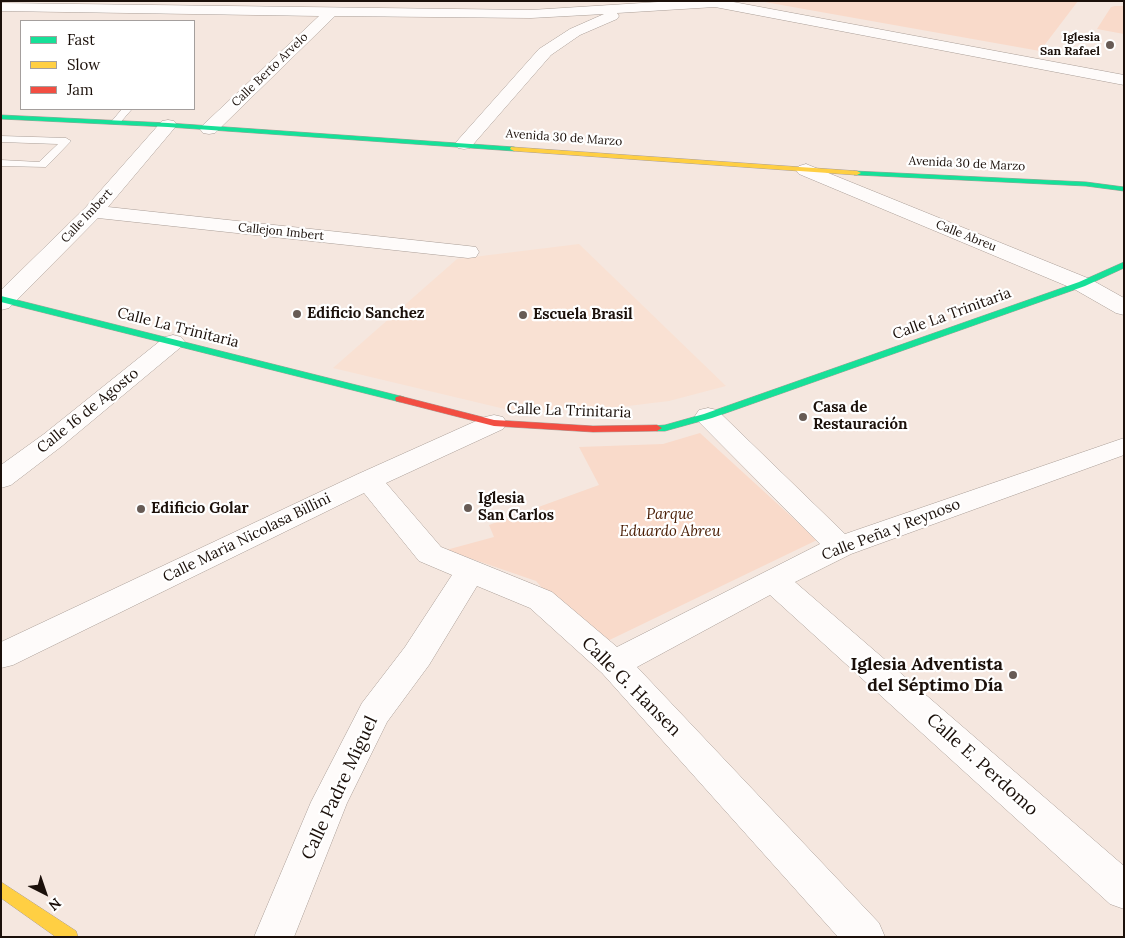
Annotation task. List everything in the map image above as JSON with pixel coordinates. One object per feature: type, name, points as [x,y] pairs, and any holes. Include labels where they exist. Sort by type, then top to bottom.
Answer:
[{"type":"main road","name":"Avenida 30 de Marzo","points":[[1,116],[464,144],[806,170],[1086,184],[1124,189]]},
{"type":"main road","name":"Calle La Trinitaria","points":[[3,300],[494,423],[594,429],[665,428],[708,416],[1082,284],[1124,265]]},
{"type":"main road","points":[[1,889],[70,937]]},
{"type":"street","points":[[100,9],[120,1]]},
{"type":"street","points":[[396,12],[417,1]]},
{"type":"street","points":[[464,144],[545,52],[576,32],[643,1]]},
{"type":"street","points":[[1,7],[531,14],[627,10],[714,2],[1124,80]]},
{"type":"street","name":"Calle Berto Arvelo","points":[[209,129],[332,11]]},
{"type":"street","name":"Calle Imbert","points":[[3,300],[93,212],[168,125]]},
{"type":"street","name":"Calle Abreu","points":[[806,170],[1082,284],[1124,308]]},
{"type":"street","name":"Callejon Imbert","points":[[93,212],[468,252]]},
{"type":"street","name":"Calle 16 de Agosto","points":[[1,479],[53,440],[173,342]]},
{"type":"street","points":[[708,416],[840,547]]},
{"type":"street","name":"Calle Maria Nicolasa Billini","points":[[1,656],[368,480],[494,423]]},
{"type":"street","name":"Calle Peña y Reynoso","points":[[614,664],[840,547],[1124,446]]},
{"type":"street","name":"Calle G. Hansen","points":[[368,480],[430,554],[541,600],[614,664],[865,937]]},
{"type":"street","name":"Calle Padre Miguel","points":[[274,937],[329,802],[374,713],[417,656],[470,572]]},
{"type":"street","name":"Calle E. Perdomo","points":[[773,580],[1124,891]]},
{"type":"lane","points":[[116,122],[126,110]]},
{"type":"lane","points":[[1,139],[66,142],[42,165],[1,163]]},
{"type":"shaded area","name":"Escuela Brasil","points":[[579,244],[726,386],[669,401],[595,410],[509,410],[333,368],[457,259]]},
{"type":"green space","points":[[759,1],[1078,1],[1040,51]]},
{"type":"green space","points":[[1124,6],[1124,34],[1097,29],[1111,7]]},
{"type":"green space","name":"Parque Eduardo Abreu","points":[[700,433],[817,540],[595,647],[536,581],[446,550],[494,537],[489,525],[599,485],[579,447],[663,444]]},
{"type":"traffic: fast","points":[[1,117],[168,125],[514,149]]},
{"type":"traffic: fast","points":[[857,173],[1086,184],[1124,189]]},
{"type":"traffic: fast","points":[[657,428],[665,428],[708,416],[1082,284],[1124,265]]},
{"type":"traffic: fast","points":[[1,299],[400,399]]},
{"type":"traffic: slow","points":[[514,149],[857,173]]},
{"type":"traffic: slow","points":[[1,889],[70,937]]},
{"type":"traffic: jam","points":[[400,399],[494,423],[593,429],[657,428]]},
{"type":"place","name":"Iglesia San Rafael","points":[[1110,45]]},
{"type":"place","name":"Edificio Sanchez","points":[[297,314]]},
{"type":"place","name":"Escuela Brasil","points":[[523,315]]},
{"type":"place","name":"Casa de Restauración","points":[[803,417]]},
{"type":"place","name":"Iglesia San Carlos","points":[[468,508]]},
{"type":"place","name":"Edificio Golar","points":[[141,509]]},
{"type":"place","name":"Iglesia Adventista del Séptimo Día","points":[[1013,675]]}]
